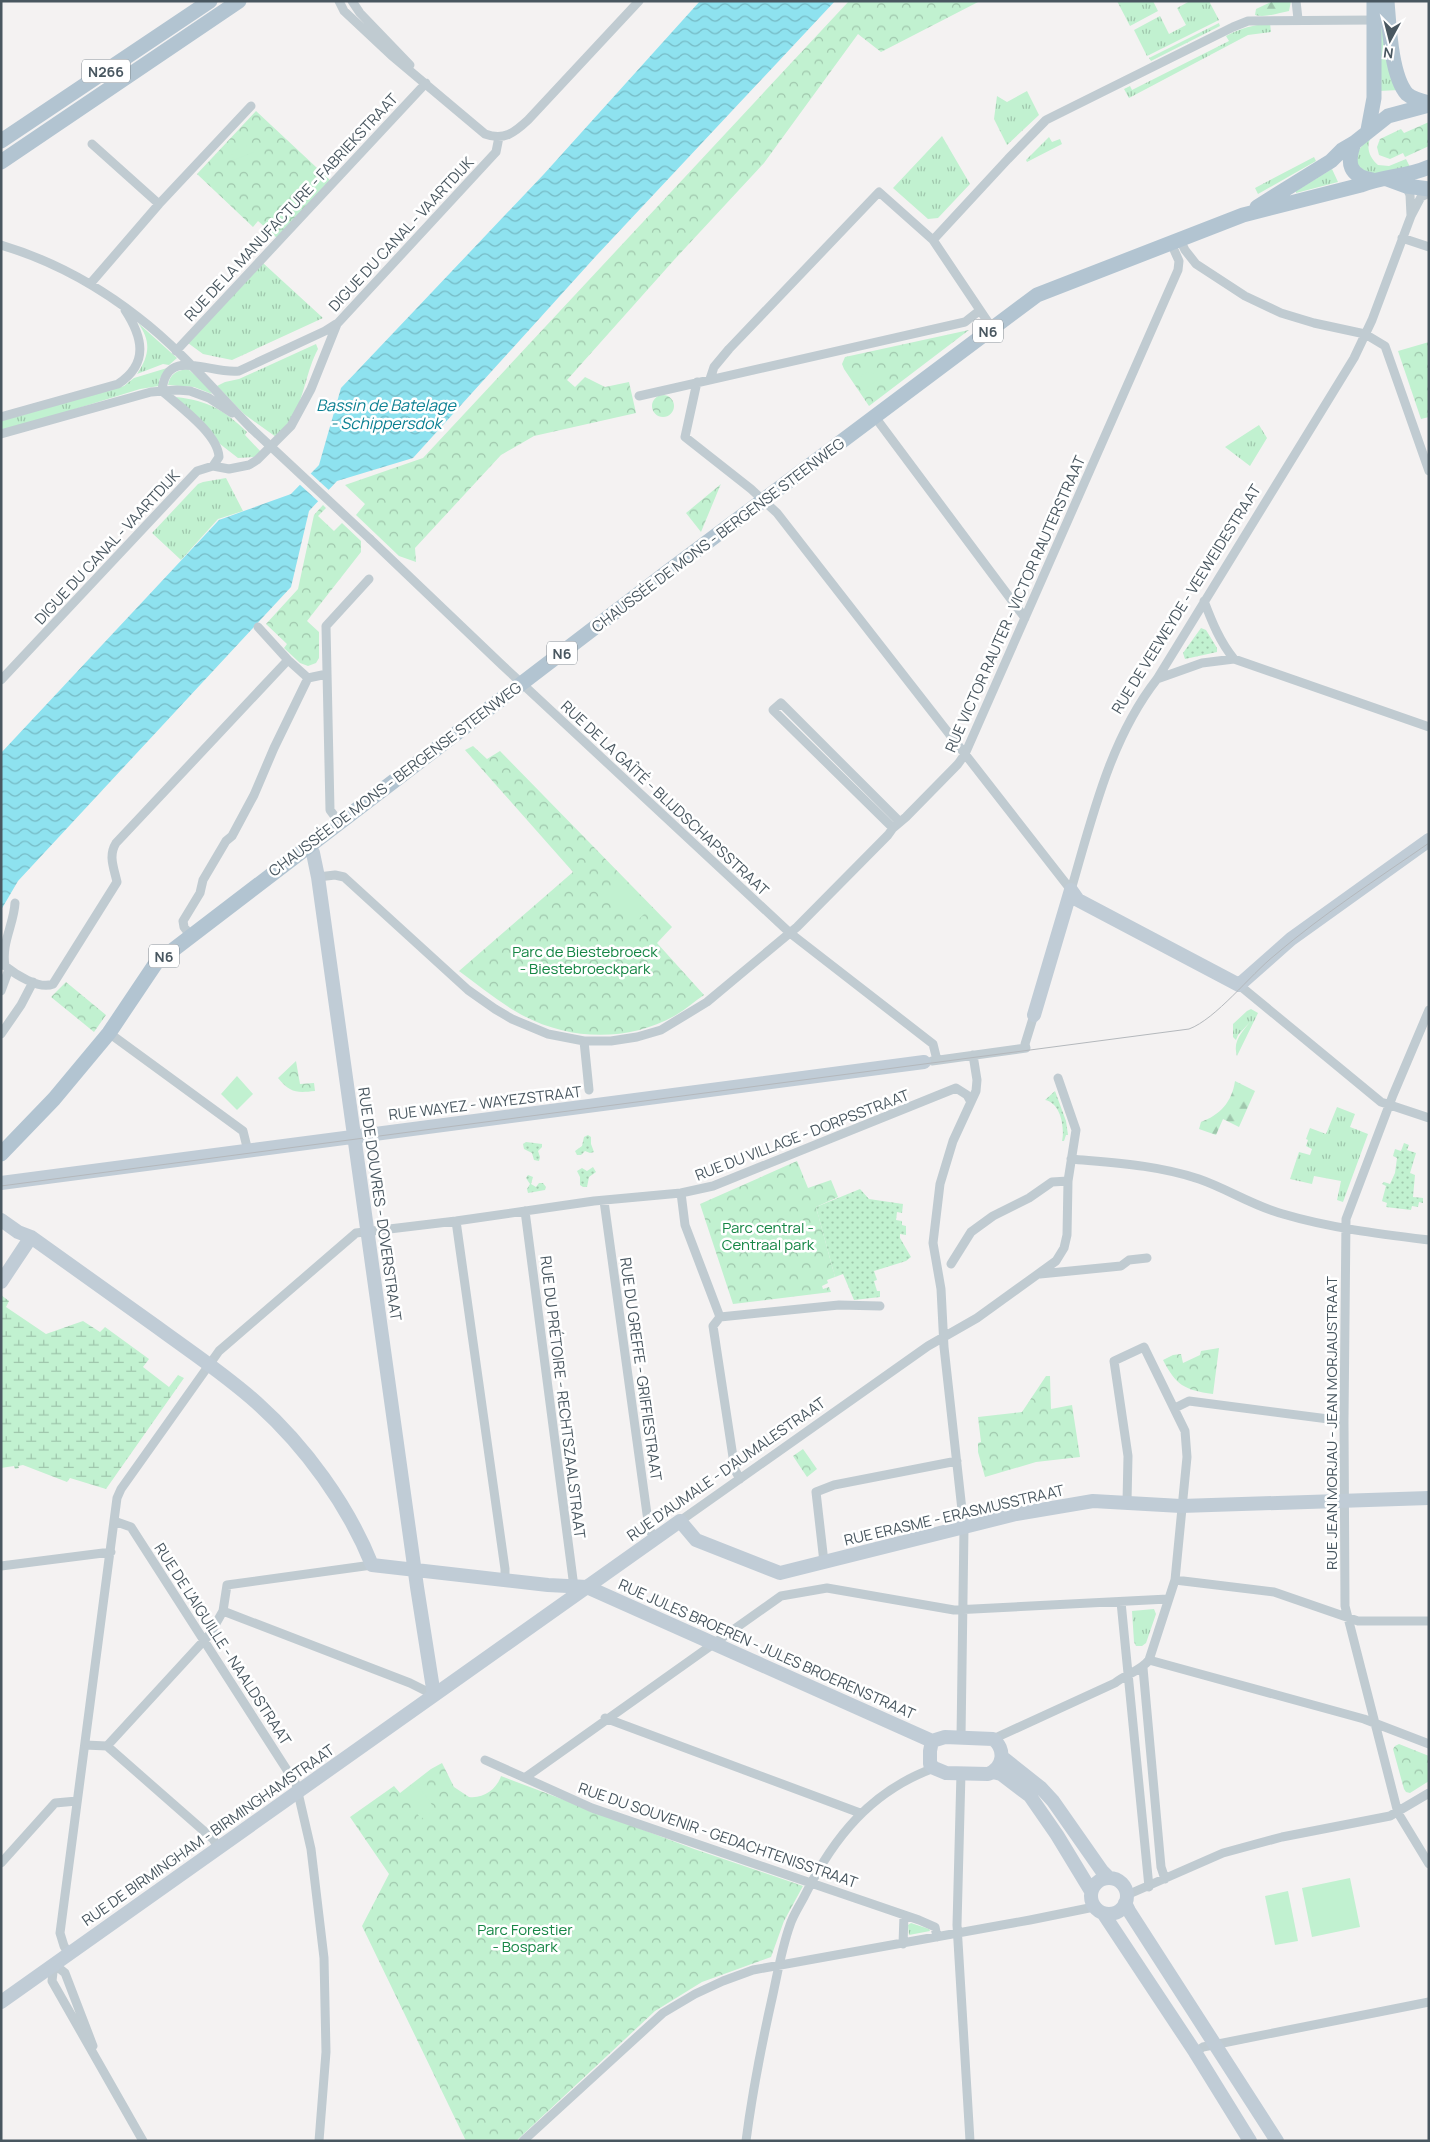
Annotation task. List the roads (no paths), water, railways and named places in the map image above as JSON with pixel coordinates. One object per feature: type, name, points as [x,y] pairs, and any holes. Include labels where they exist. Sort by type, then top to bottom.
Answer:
[{"type":"main road","name":"N266","points":[[1,141],[210,1]]},
{"type":"main road","name":"N266","points":[[1,162],[239,1]]},
{"type":"main road","points":[[1368,130],[1373,106],[1374,1]]},
{"type":"main road","points":[[1387,1],[1392,49],[1401,85],[1409,96],[1429,104]]},
{"type":"main road","name":"CHAUSSÉE DE MONS - BERGENSE STEENWEG","points":[[1244,215],[1331,161],[1342,150],[1392,114],[1429,104]]},
{"type":"main road","points":[[1354,143],[1350,157],[1352,168],[1358,176],[1429,191]]},
{"type":"main road","name":"CHAUSSÉE DE MONS - BERGENSE STEENWEG","points":[[1,1154],[54,1098],[109,1033],[156,962],[308,845],[1038,295],[1244,215],[1379,179],[1416,172],[1429,167]]},
{"type":"main road","name":"CHAUSSÉE DE MONS - BERGENSE STEENWEG","points":[[1,1143],[23,1130]]},
{"type":"street","points":[[339,1],[350,17],[391,55],[485,134],[499,137],[515,132],[528,120],[639,1]]},
{"type":"street","points":[[352,1],[422,80]]},
{"type":"street","points":[[1296,1],[1298,20]]},
{"type":"street","points":[[350,17],[358,21],[367,20]]},
{"type":"street","points":[[932,240],[1046,120],[1248,21],[1374,20]]},
{"type":"street","name":"RUE DE LA MANUFACTURE - FABRIEKSTRAAT","points":[[176,351],[422,80]]},
{"type":"street","points":[[90,284],[159,204],[251,106]]},
{"type":"street","name":"DIGUE DU CANAL - VAARTDIJK","points":[[1,680],[196,471],[213,466],[229,468],[249,465],[258,460],[291,426],[311,389],[336,324],[496,152],[499,137]]},
{"type":"street","points":[[92,144],[159,204]]},
{"type":"street","name":"RUE DE VEEWEYDE - VEEWEIDESTRAAT","points":[[1406,186],[1410,195],[1411,216]]},
{"type":"street","name":"RUE DE VEEWEYDE - VEEWEIDESTRAAT","points":[[1026,1048],[1025,1044],[1104,781],[1130,720],[1354,358],[1366,334],[1411,216],[1420,197],[1429,191]]},
{"type":"street","points":[[710,379],[714,367],[729,349],[879,192],[932,240],[992,328]]},
{"type":"street","points":[[1402,238],[1429,247]]},
{"type":"street","points":[[1176,241],[1196,264],[1245,296],[1290,315],[1366,334],[1385,346],[1429,471]]},
{"type":"street","name":"RUE VICTOR RAUTER - VICTOR RAUTERSTRAAT","points":[[318,877],[334,875],[344,877],[468,990],[495,1009],[533,1028],[584,1041],[637,1037],[671,1025],[707,1002],[790,933],[906,817],[965,754],[1178,270],[1179,261],[1176,241]]},
{"type":"street","points":[[1,245],[50,263],[90,284],[138,317],[176,351],[245,421]]},
{"type":"street","points":[[1,418],[118,384],[128,377],[138,362],[141,351],[140,338],[134,324],[123,308]]},
{"type":"street","points":[[639,396],[830,351],[965,322],[979,311]]},
{"type":"street","points":[[162,391],[167,374],[174,368],[188,364],[216,371],[239,371],[325,331],[336,324]]},
{"type":"street","points":[[697,382],[686,437],[776,514],[1078,900],[1239,985],[1381,1102],[1429,1118]]},
{"type":"street","points":[[1,434],[138,394],[177,390],[190,391],[209,398],[245,421]]},
{"type":"street","points":[[162,391],[193,418],[219,448],[220,457],[213,466]]},
{"type":"street","points":[[875,417],[1025,618]]},
{"type":"street","name":"RUE DE LA GAÎTÉ - BLIJDSCHAPSSTRAAT","points":[[245,421],[522,684],[790,933],[933,1044],[930,1061]]},
{"type":"street","points":[[339,822],[330,810],[326,626],[369,579]]},
{"type":"street","points":[[1204,601],[1224,648],[1234,659]]},
{"type":"street","points":[[258,627],[288,660],[308,678]]},
{"type":"street","points":[[1157,679],[1202,663],[1234,659],[1429,727]]},
{"type":"street","points":[[15,902],[3,957],[5,966],[33,982],[48,986],[53,984],[117,882],[112,860],[112,850],[116,843],[288,660]]},
{"type":"street","points":[[308,678],[327,674]]},
{"type":"street","points":[[190,935],[184,928],[183,921],[200,892],[203,880],[226,841],[232,836],[254,795],[308,678]]},
{"type":"street","points":[[781,703],[896,825],[773,710],[781,703]]},
{"type":"street","points":[[1239,985],[1291,939],[1429,840]]},
{"type":"street","name":"RUE DE DOUVRES - DOVERSTRAAT","points":[[308,845],[313,853],[318,877],[414,1569],[434,1694]]},
{"type":"street","points":[[1,991],[2,984],[9,970]]},
{"type":"street","points":[[1,1034],[21,1005],[33,982]]},
{"type":"street","name":"RUE JEAN MORJAU - JEAN MORJAUSTRAAT","points":[[1429,1010],[1389,1105],[1346,1219],[1344,1421],[1345,1606],[1347,1618],[1398,1813],[1429,1864]]},
{"type":"street","points":[[109,1033],[243,1131],[248,1151]]},
{"type":"street","points":[[584,1041],[589,1090]]},
{"type":"street","name":"RUE WAYEZ - WAYEZSTRAAT","points":[[1,1183],[1026,1048]]},
{"type":"street","points":[[961,1737],[964,1528],[943,1337],[941,1289],[933,1243],[940,1184],[954,1141],[976,1091],[977,1080],[973,1055]]},
{"type":"street","name":"RUE D'AUMALE - D'AUMALESTRAAT","points":[[434,1694],[554,1610],[580,1587],[656,1538],[943,1337],[962,1328],[1052,1264],[1064,1248],[1068,1235],[1068,1181],[1076,1130],[1058,1078]]},
{"type":"street","name":"RUE DU VILLAGE - DORPSSTRAAT","points":[[69,1954],[60,1933],[117,1498],[121,1489],[209,1365],[228,1342],[350,1236],[356,1233],[604,1201],[681,1194],[713,1186],[956,1088],[967,1095],[971,1102]]},
{"type":"street","points":[[1071,1159],[1127,1163],[1176,1172],[1228,1190],[1259,1206],[1283,1215],[1346,1228],[1429,1240]]},
{"type":"street","points":[[951,1264],[971,1232],[993,1216],[1028,1198],[1052,1182],[1068,1181]]},
{"type":"street","points":[[681,1194],[686,1226],[720,1317]]},
{"type":"street","name":"RUE DU GREFFE - GRIFFIESTRAAT","points":[[604,1201],[647,1514],[650,1531],[656,1538]]},
{"type":"street","points":[[1,1208],[31,1237],[209,1365],[259,1404],[307,1456],[345,1512],[372,1565]]},
{"type":"street","name":"RUE DU PRÉTOIRE - RECHTSZAALSTRAAT","points":[[525,1211],[580,1587]]},
{"type":"street","points":[[1,1220],[18,1232],[31,1237]]},
{"type":"street","points":[[456,1221],[505,1580]]},
{"type":"street","points":[[1,1282],[31,1237]]},
{"type":"street","points":[[1040,1274],[1121,1266],[1130,1260],[1147,1258]]},
{"type":"street","points":[[740,1479],[735,1470],[713,1326],[720,1317],[839,1305],[880,1306]]},
{"type":"street","points":[[993,1739],[1000,1746],[1002,1757],[993,1772],[988,1774],[946,1773],[934,1768],[930,1764],[929,1757],[932,1741],[945,1737],[993,1739],[1115,1683],[1128,1673],[1143,1668],[1149,1660],[1175,1580],[1187,1457],[1185,1430],[1144,1347],[1114,1361],[1128,1456],[1127,1502]]},
{"type":"street","points":[[1174,1408],[1189,1401],[1344,1421]]},
{"type":"street","points":[[824,1562],[816,1492],[834,1485],[957,1461]]},
{"type":"street","name":"RUE ERASME - ERASMUSSTRAAT","points":[[680,1521],[696,1540],[780,1573],[1062,1505],[1093,1501],[1181,1506],[1429,1498]]},
{"type":"street","name":"RUE DE L'AIGUILLE - NAALDSTRAAT","points":[[114,1521],[131,1527],[296,1784],[310,1849],[324,1958],[326,2052],[319,2141]]},
{"type":"street","points":[[1,1566],[111,1552]]},
{"type":"street","points":[[107,1746],[215,1627],[223,1610],[228,1585],[372,1565],[580,1587]]},
{"type":"street","points":[[1175,1580],[1274,1592],[1358,1621],[1429,1621]]},
{"type":"street","points":[[548,1585],[554,1598],[554,1610]]},
{"type":"street","name":"RUE JULES BROEREN - JULES BROERENSTRAAT","points":[[580,1587],[714,1643],[932,1741]]},
{"type":"street","points":[[526,1776],[781,1596],[827,1588],[954,1610],[1168,1599]]},
{"type":"street","points":[[1121,1602],[1149,1887]]},
{"type":"street","points":[[223,1610],[434,1694]]},
{"type":"street","points":[[1149,1660],[1375,1723],[1429,1744]]},
{"type":"street","points":[[1143,1668],[1161,1867],[1164,1879]]},
{"type":"street","name":"RUE DE BIRMINGHAM - BIRMINGHAMSTRAAT","points":[[1,2002],[219,1849],[434,1694]]},
{"type":"street","points":[[606,1718],[860,1813]]},
{"type":"street","points":[[85,1745],[107,1746],[213,1839],[219,1849]]},
{"type":"street","points":[[1002,1757],[1041,1788],[1053,1801],[1109,1878]]},
{"type":"street","name":"RUE DU SOUVENIR - GEDACHTENISSTRAAT","points":[[485,1760],[526,1776],[592,1808],[935,1926],[937,1937]]},
{"type":"street","points":[[746,2141],[758,2064],[790,1924],[830,1851],[860,1813],[888,1791],[934,1768]]},
{"type":"street","points":[[993,1772],[1001,1774],[1030,1796],[1057,1834],[1091,1891]]},
{"type":"street","points":[[961,1773],[958,1933],[970,2141]]},
{"type":"street","points":[[523,2141],[663,2013],[695,1994],[723,1981],[753,1970],[958,1933],[1099,1910],[1118,1911],[1126,1899],[1164,1879],[1223,1853],[1282,1837],[1390,1816],[1429,1793]]},
{"type":"street","points":[[1,1864],[55,1803],[77,1801]]},
{"type":"street","points":[[1250,2141],[1194,2052],[1090,1897],[1091,1891],[1098,1881],[1109,1878],[1115,1879],[1123,1885],[1129,1911],[1277,2141]]},
{"type":"street","points":[[904,1915],[904,1944]]},
{"type":"street","points":[[54,1964],[65,1973],[96,2056]]},
{"type":"street","points":[[54,1964],[52,1981],[143,2141]]},
{"type":"street","points":[[1194,2052],[1214,2045],[1429,2002]]},
{"type":"water","name":"Bassin de Batelage - Schippersdok","points":[[700,1],[835,1],[596,256],[413,458],[337,481],[309,511],[291,587],[18,881],[1,910],[1,753],[219,520],[291,494],[319,465],[341,388],[544,174]]},
{"type":"tram line","points":[[1,1186],[1189,1029],[1210,1016],[1265,964],[1312,925],[1429,843]]},
{"type":"park label","name":"Parc de Biestebroeck - Biestebroeckpark","points":[[585,960]]},
{"type":"park label","name":"Parc central - Centraal park","points":[[768,1236]]},
{"type":"park label","name":"Parc Forestier - Bospark","points":[[525,1938]]}]
